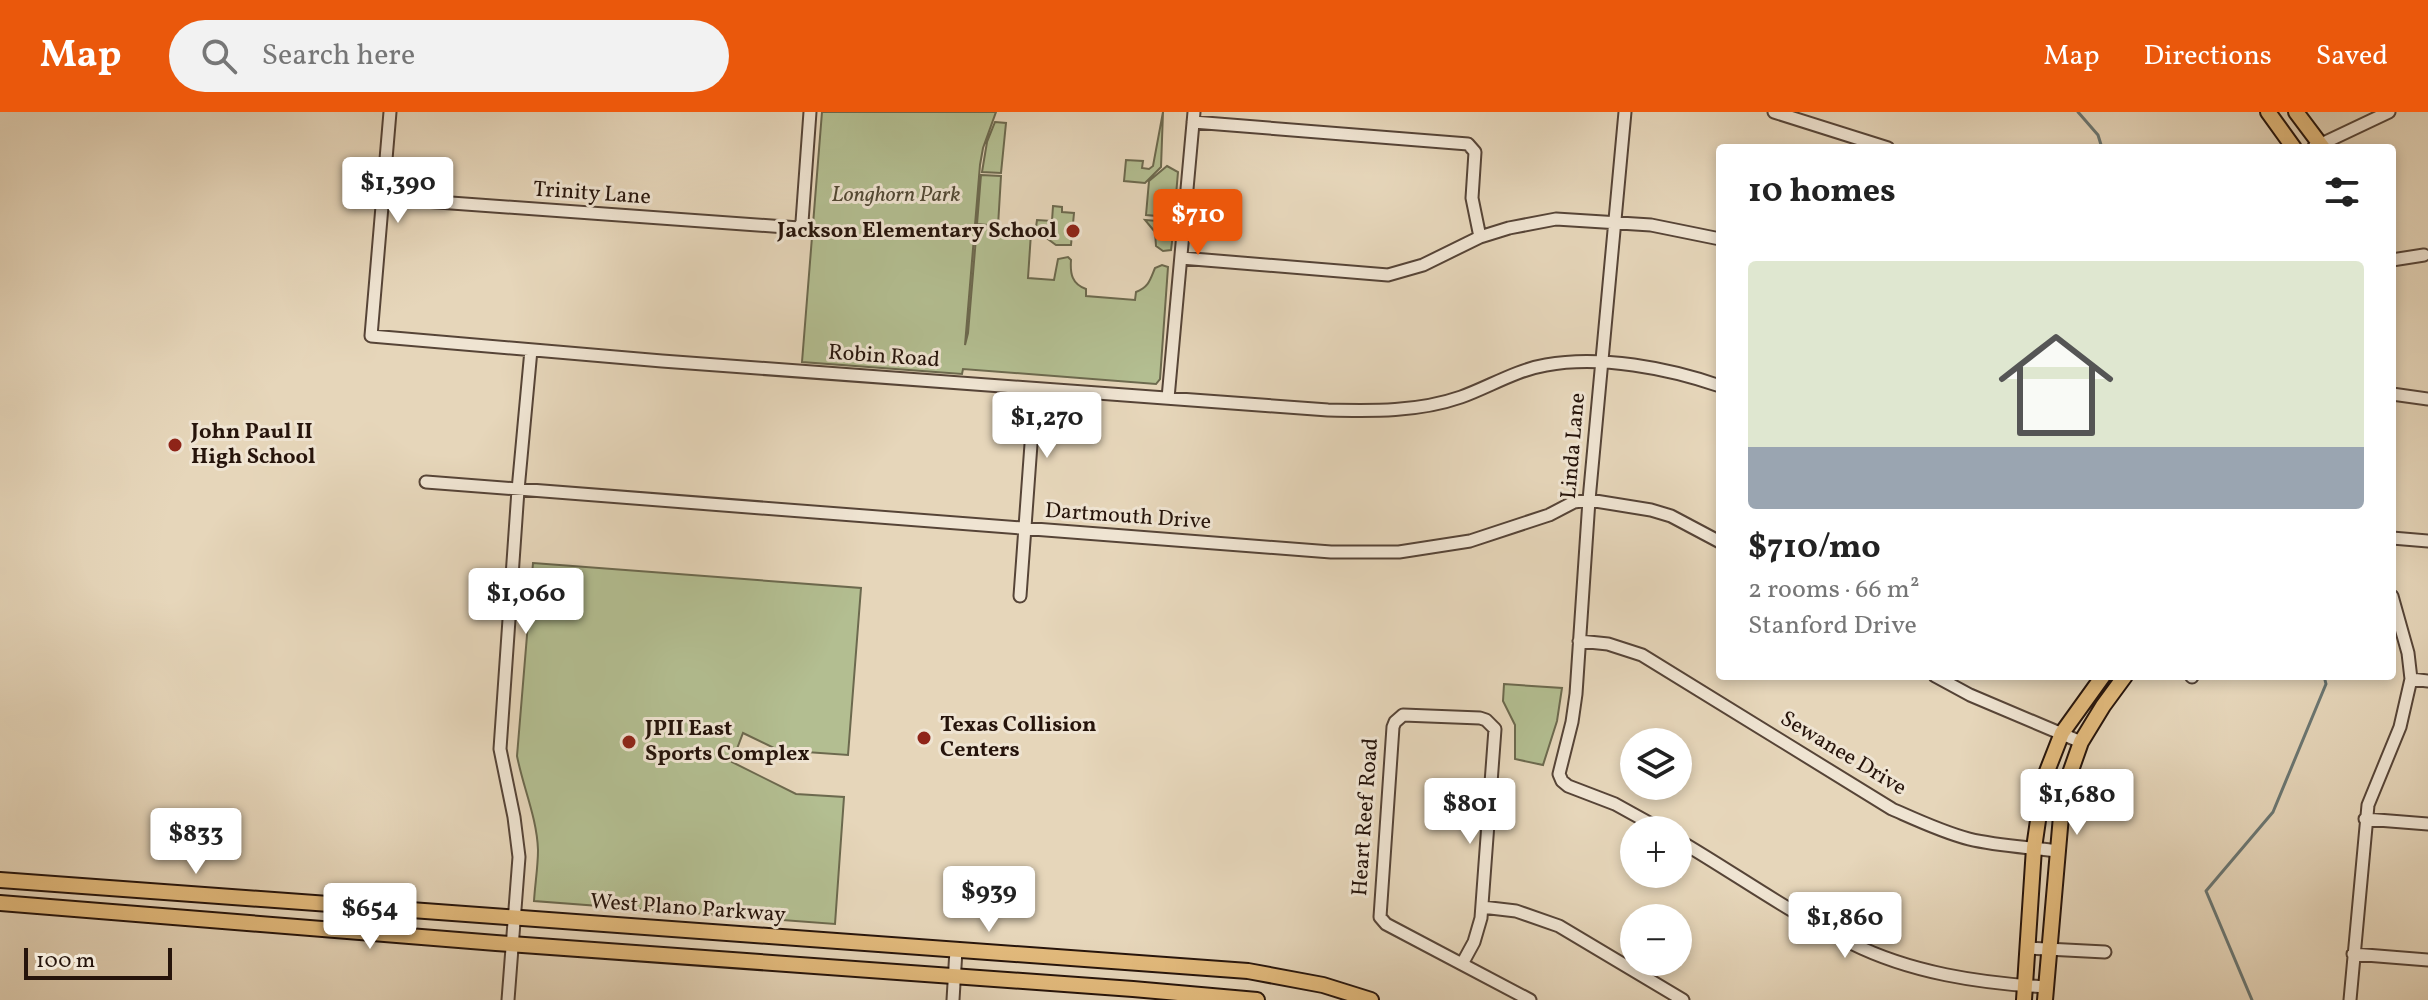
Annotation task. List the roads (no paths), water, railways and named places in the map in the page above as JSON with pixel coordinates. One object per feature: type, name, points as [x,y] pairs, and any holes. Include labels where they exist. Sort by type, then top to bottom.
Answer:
[{"type":"main road","points":[[2268,112],[2291,144]]},
{"type":"main road","points":[[2296,112],[2317,144]]},
{"type":"main road","points":[[2025,993],[2034,848],[2042,787],[2062,733],[2100,680]]},
{"type":"main road","points":[[2045,994],[2063,793],[2081,742],[2122,680]]},
{"type":"main road","name":"West Plano Parkway","points":[[0,880],[1248,971],[1292,978],[1371,1000]]},
{"type":"main road","points":[[26,904],[29,882]]},
{"type":"main road","points":[[0,903],[1257,1000]]},
{"type":"main road","points":[[723,959],[725,934]]},
{"type":"street","points":[[382,198],[390,112]]},
{"type":"street","name":"Trinity Lane","points":[[382,198],[799,228],[802,222],[810,112]]},
{"type":"street","name":"Linda Lane","points":[[1625,112],[1589,500],[1576,694],[1559,774],[1568,786],[1637,816]]},
{"type":"street","points":[[1774,112],[1875,144]]},
{"type":"street","points":[[2325,144],[2389,112]]},
{"type":"street","points":[[1168,398],[1194,117],[1468,144],[1475,152],[1472,198],[1480,237]]},
{"type":"street","name":"Robin Road","points":[[382,198],[371,336],[1328,410],[1413,409],[1458,398],[1541,365],[1564,362],[1650,367],[1716,385]]},
{"type":"street","points":[[1181,258],[1388,275],[1423,265],[1480,237],[1556,219],[1651,225],[1716,238]]},
{"type":"street","points":[[2396,259],[2424,255]]},
{"type":"street","points":[[508,1000],[519,844],[500,749],[531,350]]},
{"type":"street","points":[[1020,596],[1035,389]]},
{"type":"street","points":[[2396,395],[2428,399]]},
{"type":"street","name":"Dartmouth Drive","points":[[426,482],[1331,552],[1399,552],[1470,541],[1536,519],[1574,502],[1589,500],[1671,516],[1716,540]]},
{"type":"street","points":[[2396,540],[2428,541]]},
{"type":"street","points":[[2350,1000],[2365,819],[2400,727],[2411,679],[2408,653],[2396,610]]},
{"type":"street","name":"Sewanee Drive","points":[[1579,641],[1618,647],[1642,655],[1892,809],[1928,825],[1991,844],[2057,851]]},
{"type":"street","points":[[2411,679],[2428,681]]},
{"type":"street","points":[[1942,680],[1970,695],[2081,742]]},
{"type":"street","name":"Heart Reef Road","points":[[1462,964],[1382,921],[1379,911],[1393,727],[1399,717],[1409,713],[1480,718],[1491,723],[1495,735],[1482,907]]},
{"type":"street","points":[[2042,787],[2122,808]]},
{"type":"street","points":[[2365,819],[2428,824]]},
{"type":"street","points":[[1692,849],[1790,910],[1853,944],[1926,970],[2025,993],[2045,994]]},
{"type":"street","points":[[1530,1000],[1462,964],[1474,942],[1482,907],[1516,911],[1559,926],[1683,1000]]},
{"type":"street","points":[[2027,948],[2105,952]]},
{"type":"street","points":[[953,1000],[956,950]]},
{"type":"street","points":[[2353,954],[2428,960]]},
{"type":"waterway","points":[[2078,112],[2098,135],[2101,144]]},
{"type":"waterway","points":[[2252,1000],[2206,891],[2273,812],[2325,680]]},
{"type":"place","name":"Jackson Elementary School","points":[[1073,231]]},
{"type":"place","name":"John Paul II High School","points":[[175,445]]},
{"type":"place","name":"Texas Collision Centers","points":[[924,738]]},
{"type":"place","name":"JPII East Sports Complex","points":[[629,742]]},
{"type":"park label","name":"Longhorn Park","points":[[896,195]]}]
